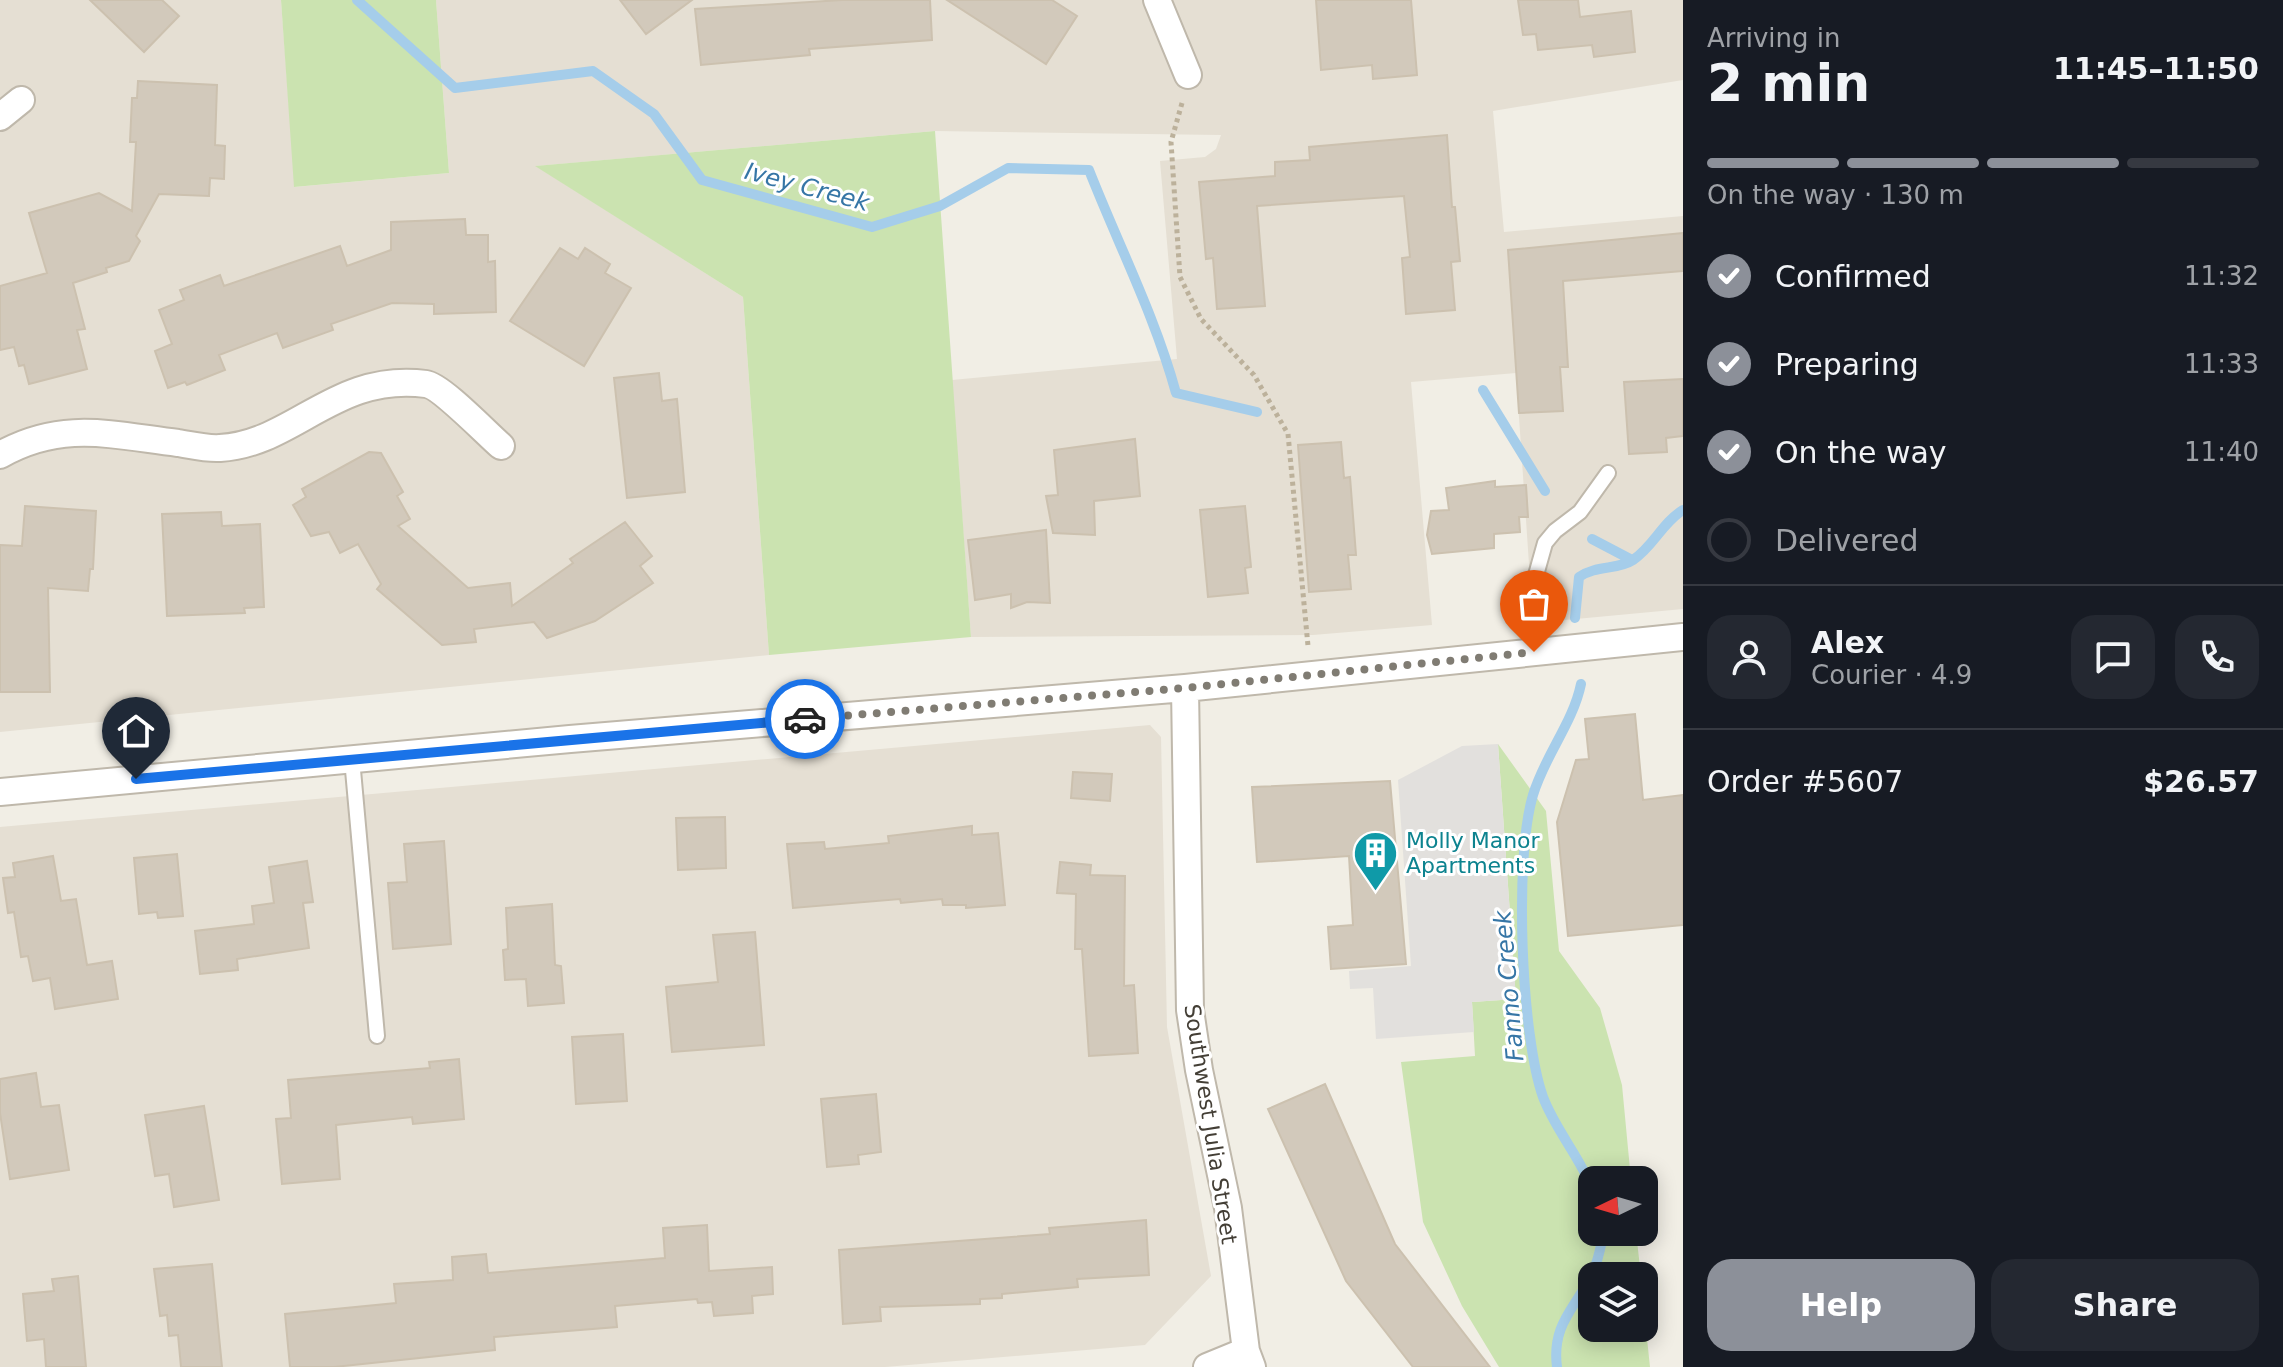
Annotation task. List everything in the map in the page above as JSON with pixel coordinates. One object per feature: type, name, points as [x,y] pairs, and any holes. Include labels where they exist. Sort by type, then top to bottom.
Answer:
[{"type":"street","points":[[1157,0],[1188,75]]},
{"type":"street","points":[[0,117],[21,100]]},
{"type":"street","points":[[0,455],[24,441],[75,431],[220,448],[261,438],[362,387],[391,384],[430,384],[501,446]]},
{"type":"street","points":[[0,792],[1185,688],[1683,637]]},
{"type":"street","name":"Southwest Julia Street","points":[[1185,688],[1190,1010],[1199,1070],[1228,1208],[1249,1359]]},
{"type":"street","points":[[1207,1367],[1249,1359]]},
{"type":"lane","points":[[1534,652],[1536,575],[1545,543],[1580,512],[1608,473]]},
{"type":"lane","points":[[352,759],[377,1036]]},
{"type":"path","points":[[1188,75],[1171,142],[1180,277],[1201,319],[1254,375],[1288,434],[1311,675]]},
{"type":"shaded area","points":[[0,0],[281,0],[295,187],[449,173],[436,0],[1683,0],[1683,80],[1493,111],[1504,232],[1683,216],[1683,609],[1533,623],[1516,373],[1411,382],[1432,625],[1313,635],[971,637],[952,380],[1177,359],[1160,161],[1205,157],[1216,149],[1221,135],[935,131],[536,166],[743,297],[769,655],[0,732]]},
{"type":"shaded area","points":[[1150,725],[1161,737],[1167,1027],[1211,1276],[1145,1345],[885,1367],[0,1367],[0,827]]},
{"type":"shaded area","points":[[1498,744],[1516,999],[1472,1002],[1474,1032],[1376,1039],[1373,988],[1350,989],[1349,971],[1411,966],[1398,780],[1462,746]]},
{"type":"green space","points":[[281,0],[436,0],[449,173],[294,187]]},
{"type":"green space","points":[[935,131],[971,637],[769,655],[743,297],[535,166]]},
{"type":"green space","points":[[1498,744],[1546,811],[1559,951],[1600,1008],[1622,1085],[1630,1166],[1578,1166],[1578,1246],[1638,1246],[1639,1262],[1578,1262],[1578,1342],[1647,1342],[1650,1367],[1499,1367],[1462,1306],[1423,1222],[1401,1062],[1475,1056],[1472,1002],[1516,999]]},
{"type":"building","points":[[90,0],[162,0],[179,16],[144,52]]},
{"type":"building","points":[[620,0],[692,0],[646,34]]},
{"type":"building","points":[[842,0],[930,0],[932,40],[809,49],[810,55],[701,65],[695,9]]},
{"type":"building","points":[[947,0],[1052,0],[1077,16],[1046,64]]},
{"type":"building","points":[[1316,0],[1411,0],[1417,75],[1373,79],[1372,65],[1321,70]]},
{"type":"building","points":[[1518,0],[1578,0],[1580,17],[1631,11],[1635,52],[1594,57],[1592,45],[1538,50],[1536,34],[1523,35]]},
{"type":"building","points":[[138,81],[217,85],[215,145],[225,146],[224,179],[210,178],[209,196],[159,194],[136,236],[140,241],[129,261],[73,283],[85,329],[77,330],[87,369],[29,384],[24,365],[19,366],[14,347],[0,350],[0,286],[47,273],[29,213],[99,193],[132,211],[136,142],[130,142],[132,98],[137,98]]},
{"type":"building","points":[[1447,135],[1452,207],[1455,207],[1460,261],[1451,262],[1455,310],[1406,314],[1402,258],[1410,257],[1404,196],[1257,206],[1265,306],[1217,309],[1213,258],[1206,259],[1199,182],[1275,176],[1275,162],[1310,160],[1309,147]]},
{"type":"building","points":[[465,219],[466,235],[488,235],[488,262],[495,261],[496,312],[434,314],[434,304],[392,303],[331,324],[333,330],[283,348],[277,333],[219,355],[225,370],[187,385],[185,382],[168,388],[155,351],[172,344],[159,310],[184,300],[180,290],[220,275],[224,286],[340,246],[347,266],[391,250],[391,222]]},
{"type":"building","points":[[1683,233],[1683,271],[1563,281],[1568,367],[1560,367],[1563,411],[1519,413],[1508,250]]},
{"type":"building","points":[[560,248],[578,259],[585,248],[610,264],[605,273],[631,288],[584,366],[510,321]]},
{"type":"building","points":[[659,373],[662,401],[677,399],[685,492],[627,498],[614,378]]},
{"type":"building","points":[[1683,379],[1683,436],[1666,438],[1667,452],[1629,454],[1624,382]]},
{"type":"building","points":[[1135,439],[1140,496],[1094,501],[1095,535],[1053,533],[1046,496],[1058,495],[1054,450]]},
{"type":"building","points":[[1341,442],[1344,478],[1350,477],[1356,555],[1348,555],[1351,589],[1309,592],[1298,445]]},
{"type":"building","points":[[369,452],[381,453],[403,492],[397,496],[410,519],[398,526],[468,588],[510,583],[512,606],[573,563],[570,559],[625,522],[652,556],[640,566],[653,583],[595,621],[547,638],[534,622],[474,629],[476,642],[442,645],[377,589],[381,584],[358,544],[340,553],[329,532],[311,536],[293,505],[306,497],[302,489]]},
{"type":"building","points":[[1495,481],[1495,487],[1526,485],[1528,517],[1519,517],[1520,532],[1494,534],[1494,548],[1432,554],[1427,535],[1431,511],[1449,510],[1446,488]]},
{"type":"building","points":[[25,506],[96,511],[93,569],[90,569],[88,591],[48,588],[50,692],[0,692],[0,545],[22,546]]},
{"type":"building","points":[[1245,506],[1251,567],[1245,568],[1248,593],[1208,597],[1200,510]]},
{"type":"building","points":[[221,512],[222,526],[260,524],[264,607],[244,608],[245,613],[167,616],[162,514]]},
{"type":"building","points":[[1046,530],[1050,603],[1027,602],[1011,608],[1011,594],[975,600],[968,540]]},
{"type":"building","points":[[1635,714],[1643,800],[1683,795],[1683,925],[1568,936],[1557,822],[1576,760],[1589,759],[1585,719]]},
{"type":"building","points":[[1073,772],[1112,774],[1110,801],[1071,798]]},
{"type":"building","name":"Molly Manor Apartments","points":[[1390,781],[1406,964],[1331,969],[1328,927],[1353,925],[1349,856],[1257,862],[1252,787]]},
{"type":"building","points":[[725,817],[726,868],[678,870],[676,818]]},
{"type":"building","points":[[972,826],[972,835],[998,833],[1005,905],[966,908],[966,905],[943,905],[942,899],[901,903],[900,899],[793,908],[787,844],[824,842],[825,849],[889,843],[888,836]]},
{"type":"building","points":[[444,841],[451,944],[393,949],[388,883],[407,882],[404,844]]},
{"type":"building","points":[[177,854],[183,916],[158,918],[157,912],[139,914],[134,858]]},
{"type":"building","points":[[53,856],[61,901],[76,899],[87,965],[112,961],[118,999],[55,1009],[50,978],[33,981],[28,956],[21,957],[14,912],[8,913],[3,878],[15,877],[13,863]]},
{"type":"building","points":[[307,861],[313,902],[303,903],[309,948],[237,959],[238,970],[200,974],[195,931],[254,924],[252,906],[274,903],[269,867]]},
{"type":"building","points":[[1060,862],[1091,865],[1090,875],[1125,876],[1124,986],[1134,985],[1138,1053],[1089,1056],[1082,949],[1075,949],[1076,894],[1057,893]]},
{"type":"building","points":[[552,904],[555,965],[561,966],[564,1003],[528,1006],[526,979],[505,980],[503,950],[508,949],[506,908]]},
{"type":"building","points":[[755,932],[764,1045],[672,1052],[666,987],[718,982],[713,935]]},
{"type":"building","points":[[623,1034],[627,1101],[576,1104],[572,1037]]},
{"type":"building","points":[[459,1059],[464,1119],[413,1124],[412,1117],[336,1125],[340,1179],[282,1184],[276,1119],[291,1118],[288,1080],[430,1068],[429,1062]]},
{"type":"building","points":[[36,1073],[41,1107],[59,1105],[69,1170],[10,1179],[0,1113],[0,1079]]},
{"type":"building","points":[[1325,1084],[1395,1244],[1490,1367],[1413,1367],[1346,1281],[1268,1109]]},
{"type":"building","points":[[876,1094],[881,1152],[858,1155],[859,1164],[827,1167],[821,1099]]},
{"type":"building","points":[[204,1106],[219,1200],[174,1207],[169,1174],[155,1176],[145,1115]]},
{"type":"building","points":[[1146,1220],[1149,1275],[1077,1279],[1078,1287],[1002,1294],[1002,1298],[980,1299],[980,1304],[880,1307],[881,1321],[843,1324],[839,1250],[1050,1234],[1049,1228]]},
{"type":"building","points":[[707,1225],[709,1271],[772,1267],[773,1294],[752,1296],[753,1313],[714,1316],[712,1302],[698,1303],[697,1299],[615,1306],[617,1327],[494,1337],[495,1350],[334,1367],[290,1367],[285,1314],[396,1303],[394,1284],[453,1280],[452,1257],[486,1254],[488,1273],[665,1258],[663,1228]]},
{"type":"building","points":[[212,1264],[222,1367],[181,1367],[178,1335],[169,1336],[167,1315],[160,1316],[154,1269]]},
{"type":"building","points":[[78,1276],[86,1367],[46,1367],[44,1339],[27,1341],[23,1294],[54,1291],[52,1279]]},
{"type":"waterway","name":"Ivey Creek","points":[[357,0],[455,88],[593,71],[654,114],[702,180],[872,227],[940,206],[1008,168],[1089,170],[1147,308],[1176,393],[1257,412]]},
{"type":"waterway","name":"Ivey Creek","points":[[1483,390],[1545,491]]},
{"type":"waterway","name":"Fanno Creek","points":[[1575,618],[1579,577],[1633,560],[1683,510]]},
{"type":"waterway","name":"Ivey Creek","points":[[1592,539],[1632,560]]},
{"type":"waterway","name":"Fanno Creek","points":[[1581,684],[1572,712],[1533,795],[1523,860],[1522,902],[1525,991],[1535,1069],[1554,1120],[1581,1166]]},
{"type":"waterway","name":"Fanno Creek","points":[[1557,1367],[1556,1351],[1562,1326],[1588,1282],[1601,1246]]},
{"type":"way so far","points":[[805,719],[1185,688],[1534,652]]},
{"type":"place","name":"Molly Manor Apartments","points":[[1375,892]]},
{"type":"route","points":[[136,779],[805,719]]}]
